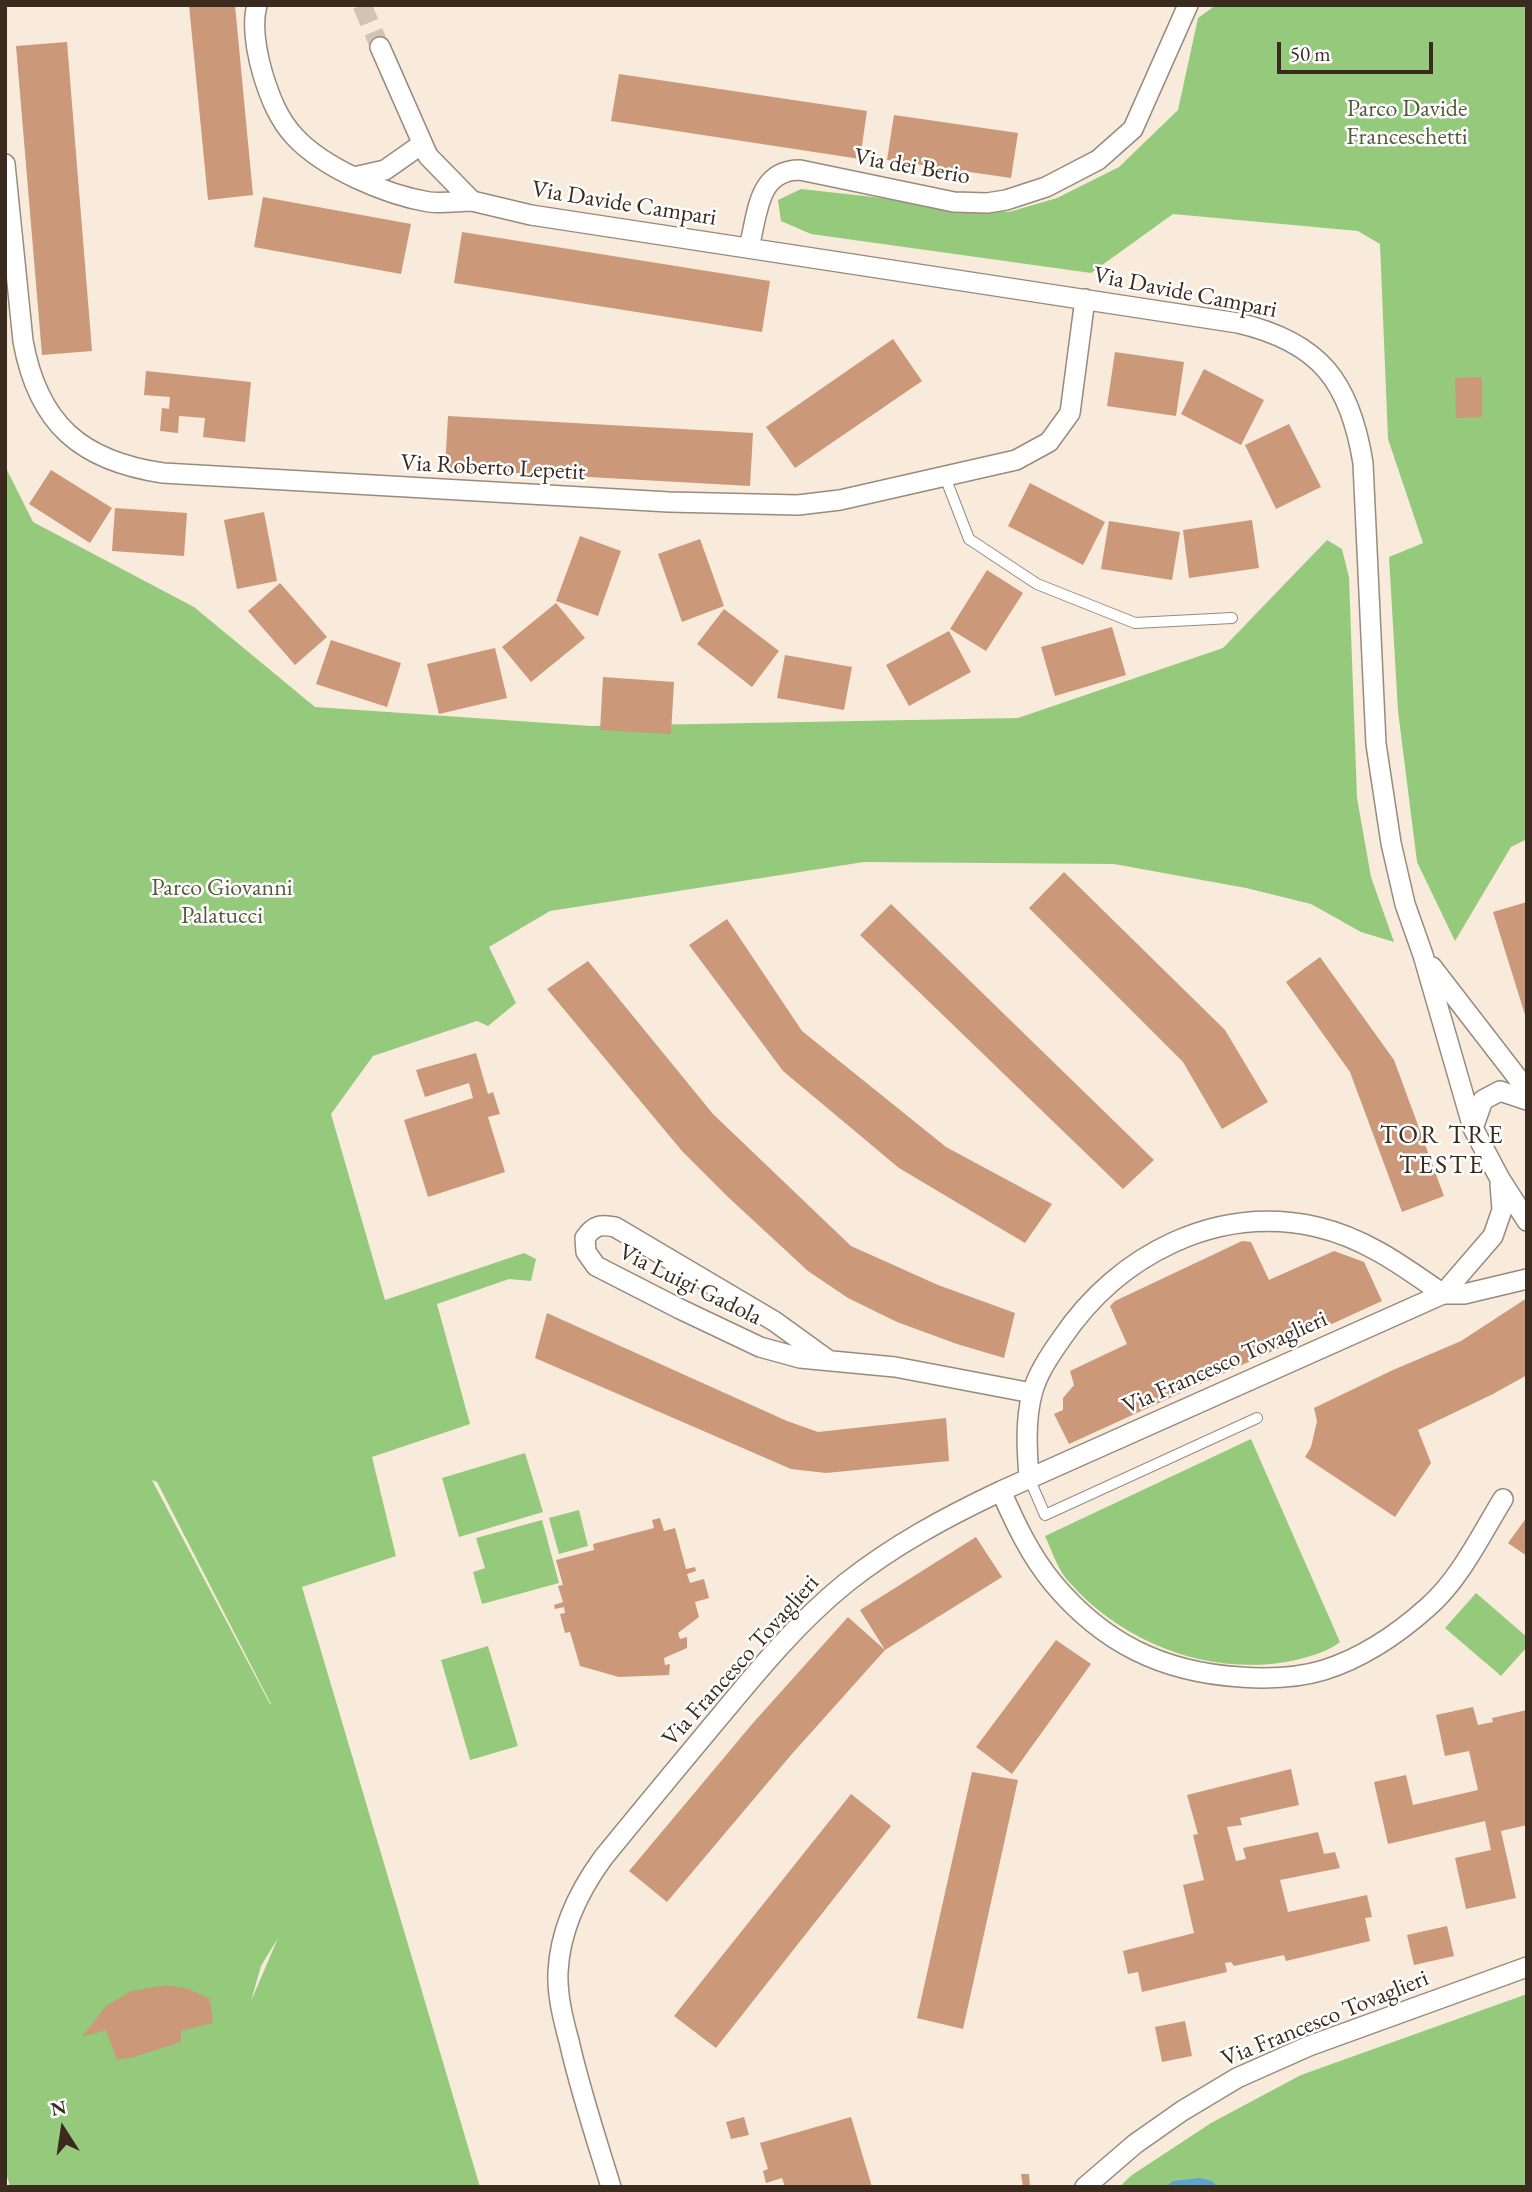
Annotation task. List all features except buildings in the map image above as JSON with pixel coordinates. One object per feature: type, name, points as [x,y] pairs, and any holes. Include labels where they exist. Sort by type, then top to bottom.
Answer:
[{"type":"street","name":"Via Davide Campari","points":[[257,5],[256,37],[261,68],[273,105],[294,137],[338,171],[374,186],[430,202],[472,201],[531,215],[1085,299],[1263,329],[1284,337],[1319,361],[1348,400],[1360,441],[1376,744],[1391,843],[1405,904],[1423,955]]},
{"type":"street","name":"Via dei Berio","points":[[749,247],[766,184],[790,170],[954,202],[987,203],[1006,200],[1058,182],[1098,160],[1133,129],[1188,5]]},
{"type":"street","points":[[380,47],[428,156],[472,201]]},
{"type":"street","points":[[354,177],[386,170],[422,144]]},
{"type":"street","name":"Via Roberto Lepetit","points":[[5,164],[23,341],[35,390],[48,410],[79,443],[97,456],[118,465],[163,473],[669,502],[798,505],[840,500],[1016,460],[1049,442],[1070,413],[1085,299]]},
{"type":"street","points":[[1423,955],[1527,1090]]},
{"type":"street","points":[[1423,955],[1473,1128],[1500,1179],[1527,1221]]},
{"type":"street","points":[[1473,1128],[1483,1100],[1500,1091],[1527,1100]]},
{"type":"street","points":[[1443,1293],[1493,1236],[1502,1210],[1500,1179]]},
{"type":"street","points":[[1029,1478],[1027,1439],[1032,1393],[1042,1370],[1068,1328],[1108,1284],[1161,1247],[1187,1236],[1215,1228],[1268,1222],[1296,1224],[1328,1230],[1360,1241],[1443,1293],[1464,1294],[1527,1279]]},
{"type":"street","name":"Via Luigi Gadola","points":[[828,1360],[774,1321],[615,1227],[604,1224],[595,1226],[585,1238],[586,1252],[596,1266],[760,1347],[800,1358],[951,1376],[1032,1393]]},
{"type":"street","name":"Via Francesco Tovaglieri","points":[[611,2187],[573,2062],[559,1989],[558,1972],[566,1928],[584,1886],[603,1858],[740,1692],[816,1611],[852,1579],[911,1537],[1029,1478],[1443,1293]]},
{"type":"street","points":[[1001,1491],[1023,1538],[1047,1576],[1088,1619],[1110,1636],[1135,1651],[1182,1669],[1254,1678],[1322,1671],[1357,1656],[1397,1632],[1442,1593],[1503,1499]]},
{"type":"street","name":"Via Francesco Tovaglieri","points":[[1085,2187],[1135,2144],[1182,2111],[1237,2078],[1309,2046],[1527,1967]]},
{"type":"lane","points":[[945,477],[969,539],[1037,584],[1135,623],[1232,618]]},
{"type":"lane","points":[[1029,1478],[1045,1515],[1256,1418]]},
{"type":"green space","name":"Parco Davide Franceschetti","points":[[1216,5],[1527,5],[1527,839],[1511,847],[1455,941],[1417,862],[1398,711],[1389,557],[1423,543],[1388,439],[1380,244],[1358,231],[1173,214],[1091,273],[811,234],[781,221],[778,200],[801,189],[1009,212],[1057,198],[1119,167],[1178,110],[1198,18]]},
{"type":"green space","name":"Parco Giovanni Palatucci","points":[[5,466],[33,522],[194,607],[315,707],[591,726],[1018,718],[1223,648],[1327,540],[1342,549],[1349,577],[1357,798],[1371,877],[1394,942],[1361,932],[1311,904],[1246,888],[1114,864],[864,862],[550,911],[489,947],[516,1003],[488,1026],[477,1021],[373,1056],[331,1114],[385,1300],[524,1253],[536,1259],[531,1281],[509,1279],[437,1304],[470,1424],[372,1457],[396,1556],[302,1587],[480,2187],[10,2187],[5,2169]],"holes":[[[152,1480],[157,1482],[271,1704],[270,1704]],[[278,1938],[251,2001],[261,1966]]]},
{"type":"green space","points":[[1251,1439],[1340,1642],[1321,1653],[1286,1662],[1226,1664],[1197,1659],[1141,1638],[1115,1622],[1091,1604],[1066,1578],[1045,1536]]},
{"type":"green space","points":[[525,1453],[543,1512],[459,1537],[442,1478]]},
{"type":"green space","points":[[579,1510],[588,1546],[559,1554],[549,1518]]},
{"type":"green space","points":[[542,1520],[559,1583],[482,1604],[473,1572],[485,1568],[476,1538]]},
{"type":"green space","points":[[1476,1593],[1527,1637],[1527,1647],[1501,1676],[1445,1628]]},
{"type":"green space","points":[[488,1646],[518,1746],[470,1760],[441,1660]]},
{"type":"green space","points":[[1527,1994],[1527,2187],[1119,2187],[1132,2175],[1211,2123],[1301,2075]]},
{"type":"water","points":[[1200,2178],[1212,2181],[1217,2187],[1166,2187],[1173,2181]]},
{"type":"tunnel","points":[[362,5],[380,47]]},
{"type":"district","name":"TOR TRE TESTE","points":[[1442,1151]]}]
